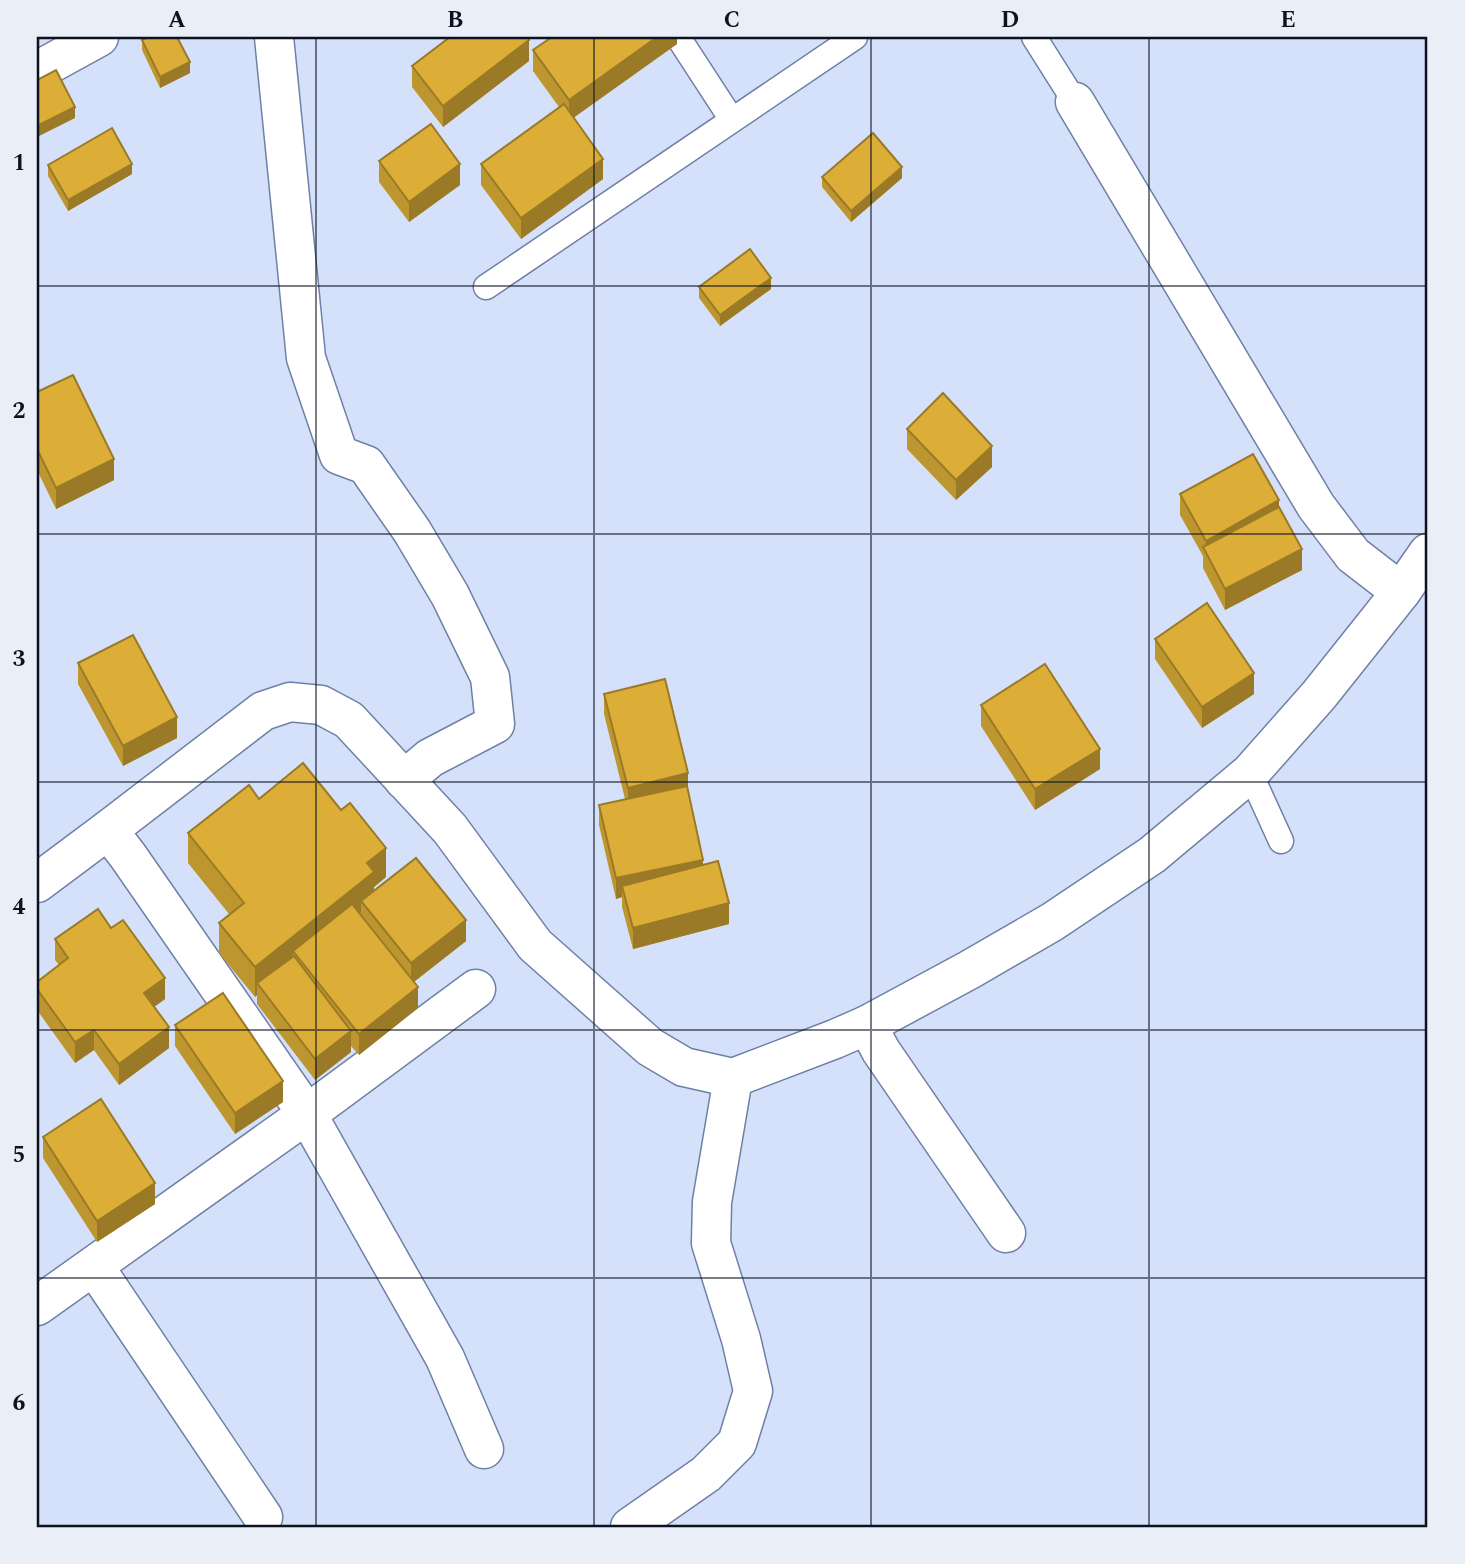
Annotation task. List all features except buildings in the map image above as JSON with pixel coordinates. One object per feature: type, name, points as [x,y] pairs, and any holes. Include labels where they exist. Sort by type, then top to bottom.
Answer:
[{"type":"street","points":[[37,71],[99,37]]},
{"type":"street","points":[[274,37],[306,358],[339,455],[366,465],[412,530],[450,595],[489,677],[495,724],[430,758],[404,780]]},
{"type":"street","points":[[1075,102],[1316,506],[1353,555],[1401,592]]},
{"type":"street","points":[[37,883],[263,711],[290,702],[321,705],[349,720],[450,829],[535,944],[650,1047],[684,1067],[733,1078],[867,1025],[969,971],[1052,922],[1152,855],[1250,773],[1319,695],[1401,592],[1428,553]]},
{"type":"street","points":[[108,830],[307,1114],[445,1358],[484,1449]]},
{"type":"street","points":[[37,1306],[307,1114],[476,989]]},
{"type":"street","points":[[867,1025],[881,1051],[1006,1233]]},
{"type":"street","points":[[630,1527],[706,1474],[737,1443],[753,1391],[741,1339],[711,1243],[712,1202],[733,1078]]},
{"type":"street","points":[[94,1266],[263,1517]]},
{"type":"lane","points":[[678,37],[733,120]]},
{"type":"lane","points":[[486,287],[855,37]]},
{"type":"lane","points":[[1034,37],[1075,102]]},
{"type":"lane","points":[[1250,773],[1281,841]]}]
